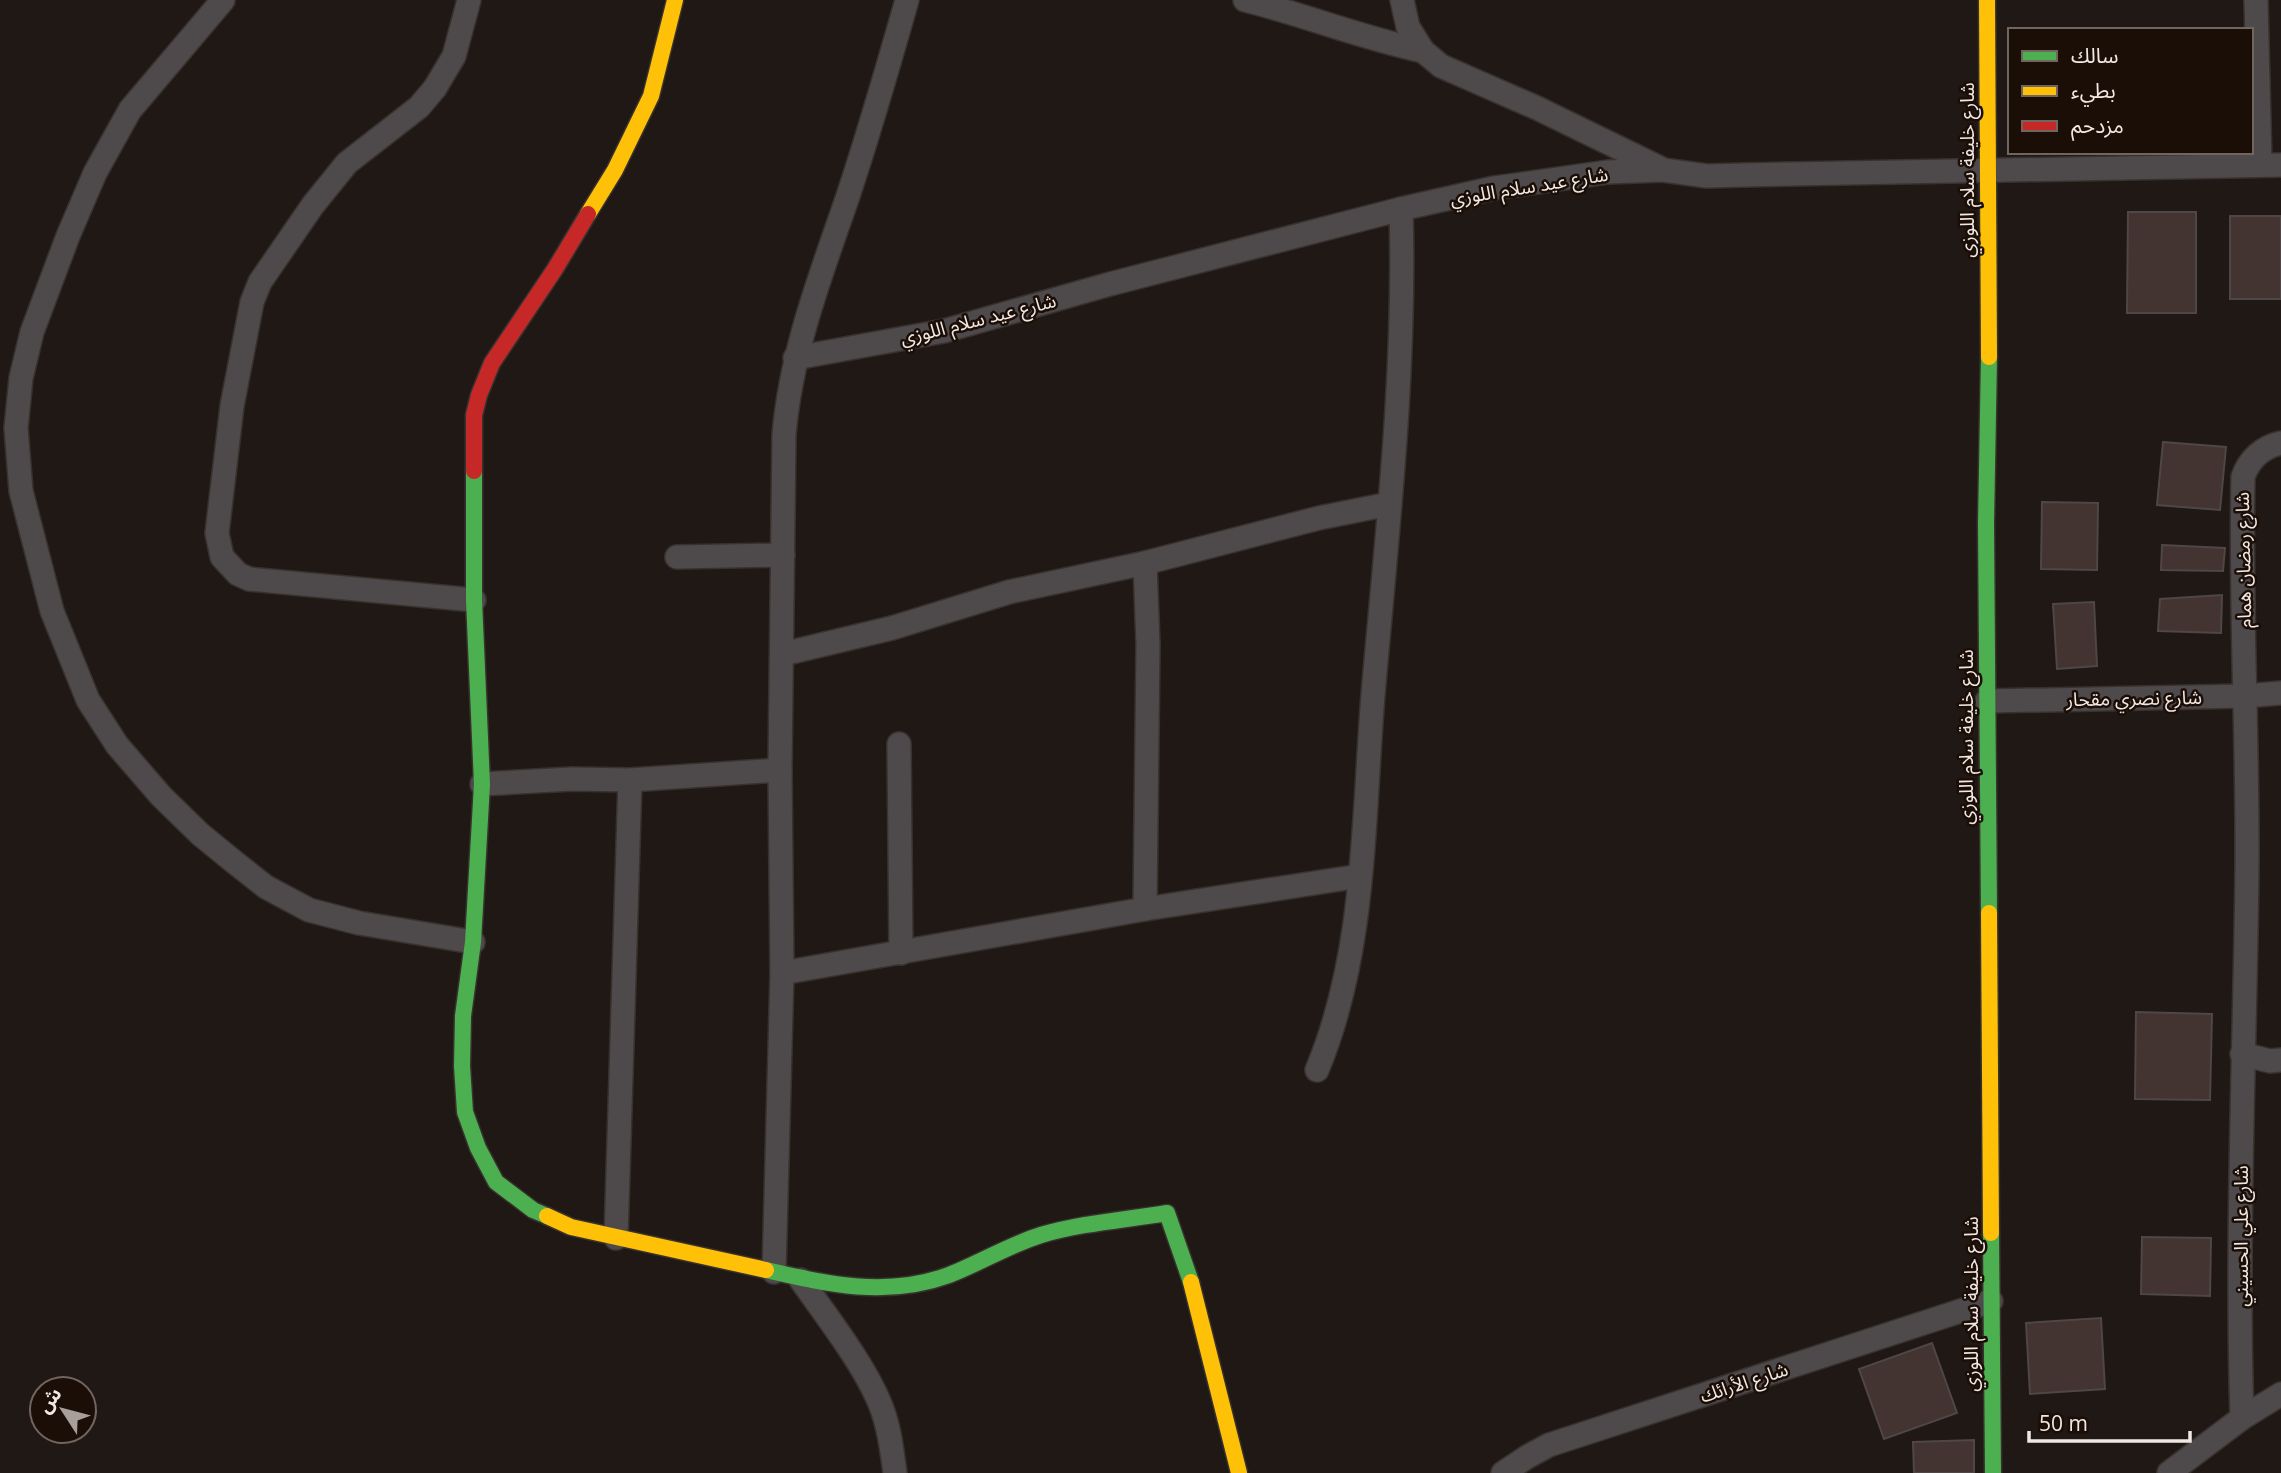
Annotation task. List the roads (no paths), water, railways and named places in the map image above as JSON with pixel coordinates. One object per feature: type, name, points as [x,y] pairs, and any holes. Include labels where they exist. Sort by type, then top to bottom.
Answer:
[{"type":"street","points":[[223,0],[131,110],[95,173],[32,332],[21,378],[16,428],[21,491],[52,611],[88,700],[117,744],[161,796],[200,834],[266,887],[309,910],[359,923],[473,942]]},
{"type":"street","points":[[469,0],[454,56],[435,88],[419,107],[347,163],[313,205],[260,282],[244,335],[232,406],[217,533],[222,557],[237,574],[249,579],[474,600]]},
{"type":"street","points":[[675,0],[644,112],[615,170],[555,269],[492,363],[478,395],[473,429],[474,600],[482,784],[473,942],[463,1016],[462,1066],[465,1112],[478,1147],[496,1182],[533,1210],[572,1227],[801,1280],[860,1287],[908,1285],[934,1280],[1039,1235],[1167,1213],[1196,1295],[1239,1473]]},
{"type":"street","points":[[774,1272],[782,973],[780,770],[784,435],[787,402],[806,317],[882,89],[907,0]]},
{"type":"street","points":[[1245,0],[1382,42],[1423,51]]},
{"type":"street","points":[[1402,0],[1408,27],[1423,51],[1441,66],[1570,124],[1663,170]]},
{"type":"street","name":"شارع خليفة سلام اللوزي","points":[[1987,0],[1987,701],[1993,1473]]},
{"type":"street","points":[[2256,0],[2271,165]]},
{"type":"street","name":"شارع عيد سلام اللوزي","points":[[795,358],[944,331],[1401,209],[1508,186],[1608,172],[1663,170],[1707,176],[2271,165]]},
{"type":"street","points":[[1317,1070],[1341,995],[1360,876],[1402,312],[1401,209]]},
{"type":"street","name":"شارع رمضان همام","points":[[2245,696],[2243,477],[2246,467],[2254,458],[2265,449],[2281,443]]},
{"type":"street","points":[[783,654],[892,628],[1009,592],[1145,563],[1319,518],[1389,504]]},
{"type":"street","points":[[677,557],[783,555]]},
{"type":"street","points":[[1145,563],[1148,645],[1145,909]]},
{"type":"street","name":"شارع نصري مقحار","points":[[1987,701],[2281,693]]},
{"type":"street","name":"شارع علي الحسيني","points":[[2242,1418],[2242,1054],[2247,869],[2245,696]]},
{"type":"street","points":[[899,744],[901,953]]},
{"type":"street","points":[[482,784],[572,779],[630,780],[780,770]]},
{"type":"street","points":[[616,1238],[630,780]]},
{"type":"street","points":[[782,973],[1145,909],[1360,876]]},
{"type":"street","points":[[2242,1054],[2270,1061],[2281,1060]]},
{"type":"street","points":[[801,1280],[850,1352],[881,1406],[890,1438],[895,1473]]},
{"type":"street","name":"شارع الأرائك","points":[[1503,1473],[1549,1446],[1991,1301]]},
{"type":"street","points":[[2169,1473],[2242,1418],[2281,1394]]}]
